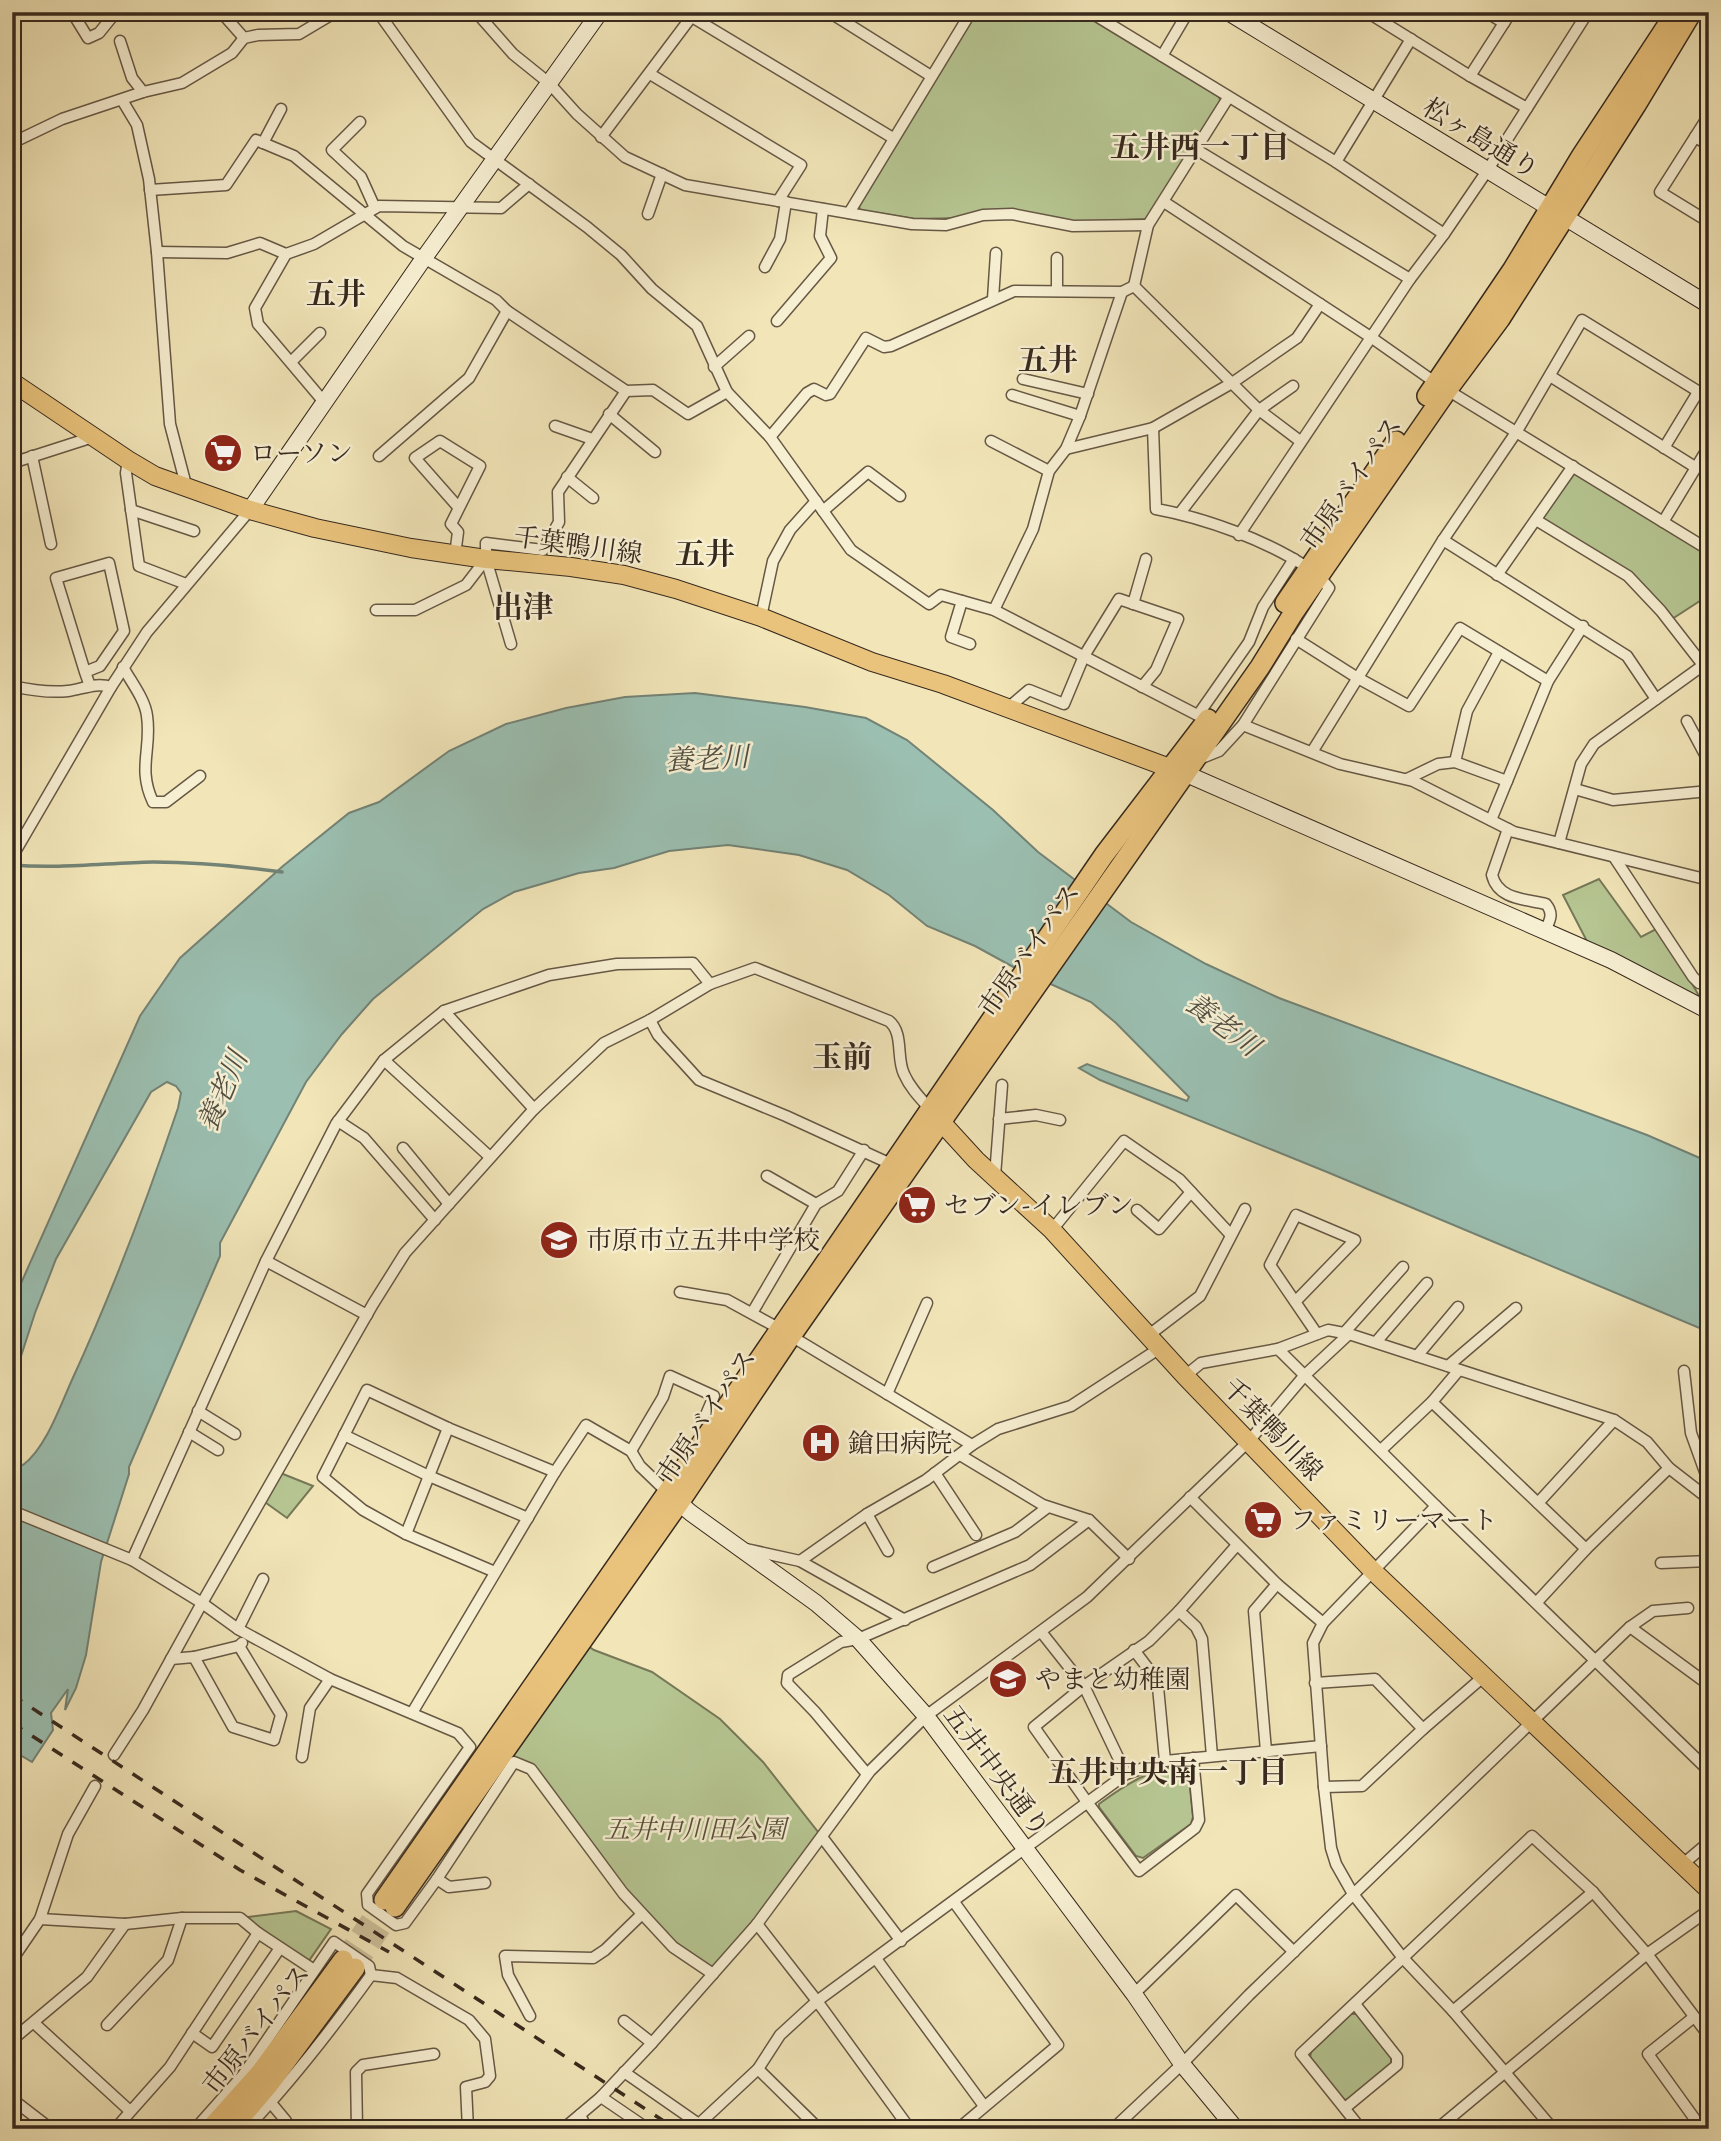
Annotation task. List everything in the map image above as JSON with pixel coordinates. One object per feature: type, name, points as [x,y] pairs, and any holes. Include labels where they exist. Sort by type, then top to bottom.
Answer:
[{"type":"highway","name":"市原バイパス","points":[[1558,212],[1582,155],[1676,12]]},
{"type":"highway","name":"市原バイパス","points":[[975,1059],[1125,859],[1208,720],[1260,667],[1307,568],[1442,386],[1487,304],[1558,212],[1692,12]]},
{"type":"highway","name":"市原バイパス","points":[[389,1904],[937,1116],[1104,855],[1182,767]]},
{"type":"highway","name":"市原バイパス","points":[[785,1333],[893,1165],[937,1116]]},
{"type":"highway","name":"市原バイパス","points":[[209,2129],[356,1967]]},
{"type":"highway","name":"市原バイパス","points":[[231,2129],[270,2084],[356,1967]]},
{"type":"main road","name":"千葉鴨川線","points":[[12,383],[156,476],[250,510],[315,528],[411,548],[624,575],[761,617],[872,662],[1182,767]]},
{"type":"main road","name":"千葉鴨川線","points":[[937,1116],[976,1160],[1052,1230],[1185,1376],[1373,1571],[1709,1890]]},
{"type":"street","points":[[72,12],[88,38],[99,33],[116,12]]},
{"type":"street","points":[[221,12],[244,38]]},
{"type":"street","points":[[12,143],[62,119],[143,92],[182,83],[232,53],[244,38],[299,34],[336,12]]},
{"type":"street","points":[[378,12],[471,142],[621,255],[652,289],[698,326],[727,391],[770,437],[851,550],[929,604],[941,595],[994,610],[1208,720],[1249,642],[1263,607],[1307,568]]},
{"type":"street","points":[[476,12],[513,54],[549,83],[601,137],[625,157],[685,185],[912,224],[946,225],[984,215],[1012,214],[1073,226],[1148,225]]},
{"type":"street","points":[[12,857],[111,687],[147,632],[250,510],[424,258],[600,12]]},
{"type":"street","points":[[829,12],[932,76]]},
{"type":"street","points":[[1090,12],[1336,162],[1444,234]]},
{"type":"street","points":[[1162,57],[1188,12]]},
{"type":"street","name":"松ヶ島通り","points":[[1228,12],[1709,305]]},
{"type":"street","points":[[1367,12],[1527,108]]},
{"type":"street","points":[[1486,12],[1504,23]]},
{"type":"street","points":[[1470,76],[1511,12]]},
{"type":"street","points":[[1239,535],[1410,279],[1487,171],[1588,12]]},
{"type":"street","points":[[849,213],[968,13]]},
{"type":"street","points":[[601,137],[694,14],[892,138]]},
{"type":"street","points":[[1336,162],[1411,39]]},
{"type":"street","points":[[120,41],[132,78],[143,92]]},
{"type":"street","points":[[650,74],[801,165],[782,201],[780,239],[765,267]]},
{"type":"street","points":[[1134,286],[1148,225],[1228,98]]},
{"type":"street","points":[[122,100],[137,124],[150,190],[170,424],[187,489]]},
{"type":"street","points":[[263,143],[281,109]]},
{"type":"street","points":[[1709,116],[1660,192],[1709,222]]},
{"type":"street","points":[[360,122],[332,150],[361,177],[370,211]]},
{"type":"street","points":[[1695,137],[1709,145]]},
{"type":"street","points":[[150,190],[226,185],[256,140],[294,156],[370,211],[403,246],[496,300],[507,311],[626,391],[653,390],[688,414],[727,391]]},
{"type":"street","points":[[1197,150],[1410,279]]},
{"type":"street","points":[[648,214],[662,174]]},
{"type":"street","points":[[324,402],[260,327],[256,308],[286,254],[314,244],[379,206],[501,208],[528,184]]},
{"type":"street","points":[[1164,202],[1442,386],[1709,550]]},
{"type":"street","points":[[777,321],[831,258],[820,236],[823,209]]},
{"type":"street","points":[[157,252],[227,253],[260,243],[286,254]]},
{"type":"street","points":[[993,299],[996,253]]},
{"type":"street","points":[[1057,258],[1057,291]]},
{"type":"street","points":[[770,437],[807,393],[814,389],[826,395],[830,394],[866,338],[884,347],[891,346],[1014,291],[1122,292],[1134,286]]},
{"type":"street","points":[[1134,286],[1259,410],[1300,442]]},
{"type":"street","points":[[994,610],[1033,529],[1049,471],[1066,449],[1080,416],[1122,292]]},
{"type":"street","points":[[1066,449],[1153,428],[1232,383],[1297,338],[1320,304]]},
{"type":"street","points":[[379,456],[469,378],[507,311]]},
{"type":"street","points":[[1311,752],[1443,540],[1517,431],[1582,320],[1704,395],[1664,448]]},
{"type":"street","points":[[291,362],[320,333]]},
{"type":"street","points":[[715,367],[749,336]]},
{"type":"street","points":[[1550,376],[1695,467]]},
{"type":"street","points":[[1023,379],[1088,394]]},
{"type":"street","points":[[1180,513],[1259,410],[1293,386]]},
{"type":"street","points":[[511,644],[486,559],[486,544],[543,550],[559,522],[558,492],[626,391]]},
{"type":"street","points":[[1012,394],[1080,416]]},
{"type":"street","points":[[610,414],[655,452]]},
{"type":"street","points":[[555,426],[592,439]]},
{"type":"street","points":[[1153,428],[1156,509],[1180,513],[1239,535],[1307,568],[1329,588],[1243,725],[1219,751],[1182,767]]},
{"type":"street","points":[[12,463],[93,437]]},
{"type":"street","points":[[455,555],[458,533],[452,524],[480,466],[440,441],[415,458],[459,508]]},
{"type":"street","points":[[991,441],[1049,471]]},
{"type":"street","points":[[1663,523],[1709,446]]},
{"type":"street","points":[[32,457],[51,544]]},
{"type":"street","points":[[128,460],[126,473],[139,566],[186,584]]},
{"type":"street","points":[[1497,575],[1573,466]]},
{"type":"street","points":[[823,511],[868,472],[900,496]]},
{"type":"street","points":[[567,477],[593,498]]},
{"type":"street","points":[[761,617],[773,561],[790,530],[816,501]]},
{"type":"street","points":[[131,510],[194,531]]},
{"type":"street","points":[[1536,520],[1628,576],[1706,663],[1594,744],[1581,764],[1559,843]]},
{"type":"street","points":[[1443,540],[1627,656],[1656,699]]},
{"type":"street","points":[[376,610],[415,610],[466,585],[486,559]]},
{"type":"street","points":[[1133,604],[1146,559]]},
{"type":"street","points":[[85,672],[100,666],[124,631],[108,563],[56,578],[85,672],[90,686]]},
{"type":"street","points":[[1008,708],[1029,690],[1064,704],[1084,656],[1119,599],[1178,619],[1156,670],[1142,687]]},
{"type":"street","points":[[962,601],[951,637],[971,644]]},
{"type":"street","points":[[1491,820],[1548,681],[1583,626]]},
{"type":"street","points":[[1296,639],[1409,706],[1460,628],[1548,681]]},
{"type":"street","points":[[1455,762],[1467,711],[1499,652]]},
{"type":"street","points":[[124,667],[147,711],[144,771],[146,787],[153,802],[166,802],[200,776]]},
{"type":"street","points":[[12,686],[30,690],[66,691],[101,684],[111,687]]},
{"type":"street","points":[[1687,721],[1709,762]]},
{"type":"street","points":[[1243,725],[1340,764],[1408,779],[1508,829],[1709,880]]},
{"type":"street","points":[[1408,779],[1438,764],[1455,762],[1464,763],[1507,781]]},
{"type":"street","points":[[1182,767],[1611,960],[1709,1011]]},
{"type":"street","points":[[1575,789],[1613,800],[1709,791]]},
{"type":"street","points":[[1508,829],[1492,875],[1493,879],[1503,892],[1513,897],[1546,904],[1552,918],[1545,931]]},
{"type":"street","points":[[1614,857],[1693,977],[1699,983],[1709,985]]},
{"type":"street","points":[[132,1560],[266,1261],[338,1121],[384,1060],[444,1011],[549,975],[617,964],[693,963],[710,984]]},
{"type":"street","points":[[114,1755],[143,1710],[202,1603],[405,1254],[534,1109],[604,1043],[650,1020],[710,984],[755,968],[889,1021],[897,1032],[900,1064],[904,1075],[937,1116]]},
{"type":"street","points":[[444,1011],[534,1109]]},
{"type":"street","points":[[650,1020],[658,1035],[699,1080],[864,1150],[893,1165]]},
{"type":"street","points":[[384,1060],[490,1157]]},
{"type":"street","points":[[995,1176],[1002,1085]]},
{"type":"street","points":[[999,1119],[1036,1115],[1060,1120]]},
{"type":"street","points":[[338,1121],[364,1138],[435,1220]]},
{"type":"street","points":[[1052,1230],[1124,1141],[1179,1179],[1230,1234]]},
{"type":"street","points":[[403,1148],[449,1203]]},
{"type":"street","points":[[752,1313],[816,1203],[838,1191],[864,1150]]},
{"type":"street","points":[[767,1176],[816,1203]]},
{"type":"street","points":[[1137,1210],[1159,1229],[1191,1192]]},
{"type":"street","points":[[800,1561],[998,1429],[1072,1406],[1154,1342],[1200,1296],[1244,1209]]},
{"type":"street","points":[[1295,1302],[1355,1240],[1296,1215],[1270,1265],[1295,1302],[1317,1334]]},
{"type":"street","points":[[266,1261],[368,1315]]},
{"type":"street","points":[[563,2129],[601,2097],[757,1924],[867,1774],[926,1716],[1042,1633],[1129,1559],[1250,1441],[1305,1375],[1346,1333],[1403,1267]]},
{"type":"street","points":[[1376,1342],[1427,1283]]},
{"type":"street","points":[[680,1292],[727,1300],[752,1313],[972,1445]]},
{"type":"street","points":[[887,1394],[927,1303]]},
{"type":"street","points":[[1417,1356],[1458,1307]]},
{"type":"street","points":[[1448,1366],[1516,1308]]},
{"type":"street","points":[[1185,1376],[1201,1363],[1278,1349],[1328,1330],[1376,1342],[1614,1420],[1647,1442],[1669,1468],[1708,1499],[1709,1560],[1661,1563]]},
{"type":"street","points":[[1278,1349],[1709,1772]]},
{"type":"street","points":[[1381,1450],[1432,1402],[1459,1370]]},
{"type":"street","points":[[1684,1371],[1691,1433],[1709,1483]]},
{"type":"street","points":[[631,1451],[663,1396],[670,1376],[714,1395],[705,1417]]},
{"type":"street","points":[[495,1572],[406,1534],[363,1510],[323,1477],[367,1390],[448,1428],[555,1472]]},
{"type":"street","points":[[1432,1402],[1586,1549]]},
{"type":"street","points":[[198,1411],[235,1434]]},
{"type":"street","points":[[1538,1503],[1614,1420]]},
{"type":"street","points":[[412,1713],[555,1472],[586,1425],[631,1451],[640,1466],[673,1498]]},
{"type":"street","points":[[406,1534],[448,1428]]},
{"type":"street","points":[[189,1432],[218,1450]]},
{"type":"street","points":[[344,1435],[429,1476],[528,1518]]},
{"type":"street","points":[[960,1455],[1048,1507],[1089,1520],[1129,1559]]},
{"type":"street","points":[[1537,1602],[1586,1549],[1669,1468]]},
{"type":"street","points":[[935,1473],[976,1535]]},
{"type":"street","points":[[1191,1497],[1276,1584],[1323,1623]]},
{"type":"street","name":"五井中央通り","points":[[673,1498],[816,1603],[858,1639],[926,1716],[1134,1994],[1182,2064],[1236,2129]]},
{"type":"street","points":[[1436,1506],[1323,1623],[1313,1643],[1331,1848],[1336,1864],[1353,1894],[1403,1958],[1553,2129]]},
{"type":"street","points":[[933,1567],[1015,1532],[1048,1507]]},
{"type":"street","points":[[12,1511],[132,1560],[202,1603],[238,1629],[330,1679],[458,1732],[470,1747],[367,1894],[368,1906],[396,1924],[405,1923],[514,1762],[531,1769],[623,1893],[642,1914],[673,1947],[713,1974]]},
{"type":"street","points":[[867,1514],[888,1551]]},
{"type":"street","points":[[867,1774],[787,1683],[788,1675],[841,1642],[858,1639],[905,1620],[1030,1565],[1089,1520]]},
{"type":"street","points":[[1193,1758],[1199,1820],[1195,1828],[1139,1871],[1034,1727],[1084,1686],[1149,1641],[1237,1545]]},
{"type":"street","points":[[740,1548],[800,1561],[905,1620]]},
{"type":"street","points":[[238,1629],[263,1579]]},
{"type":"street","points":[[1266,1751],[1254,1611],[1276,1584]]},
{"type":"street","points":[[1113,2129],[1630,1627],[1653,1611],[1688,1608]]},
{"type":"street","points":[[1179,1611],[1196,1627],[1202,1639],[1212,1755]]},
{"type":"street","points":[[1630,1627],[1709,1685]]},
{"type":"street","points":[[1042,1633],[1084,1686],[1126,1774]]},
{"type":"street","points":[[171,1659],[194,1657],[239,1646],[250,1636]]},
{"type":"street","points":[[194,1657],[233,1727],[274,1740],[281,1715],[239,1646]]},
{"type":"street","points":[[1134,1650],[1153,1675],[1158,1687],[1165,1760]]},
{"type":"street","points":[[1324,1787],[1362,1786],[1483,1677]]},
{"type":"street","points":[[302,1757],[310,1708],[330,1679]]},
{"type":"street","points":[[1315,1683],[1375,1679],[1423,1729]]},
{"type":"street","points":[[624,2072],[702,2126],[758,2069],[780,2035],[817,2001],[877,1960],[1126,1774],[1165,1760],[1321,1745]]},
{"type":"street","points":[[12,1960],[40,1919],[68,1834],[95,1786]]},
{"type":"street","points":[[822,1836],[901,1941]]},
{"type":"street","points":[[1361,2129],[1301,2054],[1532,1836],[1593,1892],[1647,1954],[1709,2036]]},
{"type":"street","points":[[1684,1864],[1709,1842]]},
{"type":"street","points":[[437,1879],[449,1887],[485,1884]]},
{"type":"street","points":[[1452,2011],[1593,1892]]},
{"type":"street","points":[[1134,1994],[1236,1895],[1294,1952]]},
{"type":"street","points":[[954,1902],[1058,2045],[958,2129]]},
{"type":"street","points":[[1437,2129],[1647,1954],[1709,1910]]},
{"type":"street","points":[[530,2016],[508,1975],[505,1956],[593,1958],[606,1950],[642,1914]]},
{"type":"street","points":[[40,1919],[125,1924],[182,1918],[240,1918],[314,1970]]},
{"type":"street","points":[[107,2025],[168,1960],[182,1918]]},
{"type":"street","points":[[12,2040],[87,1977],[125,1924]]},
{"type":"street","points":[[757,1924],[910,2129]]},
{"type":"street","points":[[115,2129],[170,2067],[258,1933]]},
{"type":"street","points":[[195,2129],[243,2075],[334,1942],[369,1966],[356,1967]]},
{"type":"street","points":[[192,2034],[212,2047],[281,1948]]},
{"type":"street","points":[[877,1960],[984,2106]]},
{"type":"street","points":[[246,2129],[326,2038],[356,1967]]},
{"type":"street","points":[[356,1967],[397,1978],[470,2020],[485,2039],[490,2076],[485,2082],[466,2087],[468,2129]]},
{"type":"street","points":[[1345,2108],[1397,2065],[1397,2057],[1355,2004]]},
{"type":"street","points":[[1694,2017],[1648,2054],[1702,2129]]},
{"type":"street","points":[[624,2021],[652,2043]]},
{"type":"street","points":[[34,2024],[130,2112]]},
{"type":"street","points":[[357,2129],[356,2072],[363,2065],[434,2054]]},
{"type":"street","points":[[758,2069],[819,2129]]},
{"type":"street","points":[[601,2097],[648,2129]]},
{"type":"street","points":[[12,2099],[51,2129]]},
{"type":"street","points":[[271,2103],[286,2121],[285,2129]]},
{"type":"street","points":[[580,2115],[587,2129]]},
{"type":"street","points":[[1450,2118],[1458,2129]]},
{"type":"green space","points":[[977,12],[1079,12],[1219,97],[1221,103],[1147,219],[1076,222],[1049,216],[915,219],[860,210],[859,206]]},
{"type":"green space","points":[[1573,466],[1709,550],[1709,595],[1669,621],[1645,592],[1536,520]]},
{"type":"green space","points":[[1599,879],[1641,937],[1660,927],[1707,1010],[1592,951],[1563,895]]},
{"type":"green space","points":[[278,1472],[313,1486],[287,1518],[262,1500]]},
{"type":"green space","name":"五井中川田公園","points":[[582,1642],[594,1650],[652,1672],[720,1719],[763,1762],[822,1837],[713,1974],[673,1947],[623,1893],[531,1769],[514,1762],[504,1752]]},
{"type":"green space","points":[[1183,1765],[1188,1769],[1193,1817],[1191,1824],[1143,1858],[1136,1856],[1099,1804],[1139,1778]]},
{"type":"green space","points":[[296,1911],[331,1929],[306,1965],[240,1918]]},
{"type":"green space","points":[[1351,2014],[1359,2014],[1391,2056],[1391,2064],[1347,2100],[1342,2099],[1310,2058],[1311,2052]]},
{"type":"water","name":"養老川","points":[[695,693],[866,718],[907,740],[993,810],[1038,852],[1131,922],[1206,964],[1279,998],[1647,1135],[1709,1162],[1709,1332],[1100,1080],[1079,1068],[1087,1064],[1187,1101],[1189,1097],[1116,1023],[1091,1002],[927,926],[889,895],[847,870],[799,855],[728,845],[669,851],[614,868],[579,873],[514,892],[483,909],[373,999],[342,1034],[306,1082],[220,1243],[220,1256],[129,1467],[101,1562],[86,1655],[76,1688],[65,1710],[68,1689],[51,1713],[53,1730],[32,1762],[20,1755],[12,1764],[12,1463],[23,1465],[45,1438],[101,1314],[178,1108],[181,1093],[176,1086],[167,1082],[151,1092],[56,1259],[12,1384],[12,1310],[18,1290],[140,1016],[180,958],[283,866],[349,813],[379,802],[449,751],[506,724],[566,708],[625,697]]},
{"type":"waterway","points":[[12,865],[169,862],[282,872]]},
{"type":"tunnel","points":[[343,1960],[384,1900]]},
{"type":"tunnel","points":[[355,1968],[395,1907]]},
{"type":"railway","points":[[12,1695],[676,2129]]},
{"type":"railway","points":[[12,1723],[240,1870],[389,1952]]},
{"type":"place","name":"ローソン","points":[[223,453]]},
{"type":"place","name":"セブン-イレブン","points":[[917,1205]]},
{"type":"place","name":"市原市立五井中学校","points":[[559,1240]]},
{"type":"place","name":"鎗田病院","points":[[821,1443]]},
{"type":"place","name":"ファミリーマート","points":[[1263,1520]]},
{"type":"place","name":"やまと幼稚園","points":[[1008,1679]]},
{"type":"district","name":"五井西一丁目","points":[[1200,147]]},
{"type":"district","name":"五井","points":[[336,294]]},
{"type":"district","name":"五井","points":[[1048,360]]},
{"type":"district","name":"五井","points":[[705,554]]},
{"type":"district","name":"出津","points":[[523,607]]},
{"type":"district","name":"玉前","points":[[842,1057]]},
{"type":"district","name":"五井中央南一丁目","points":[[1168,1772]]}]
